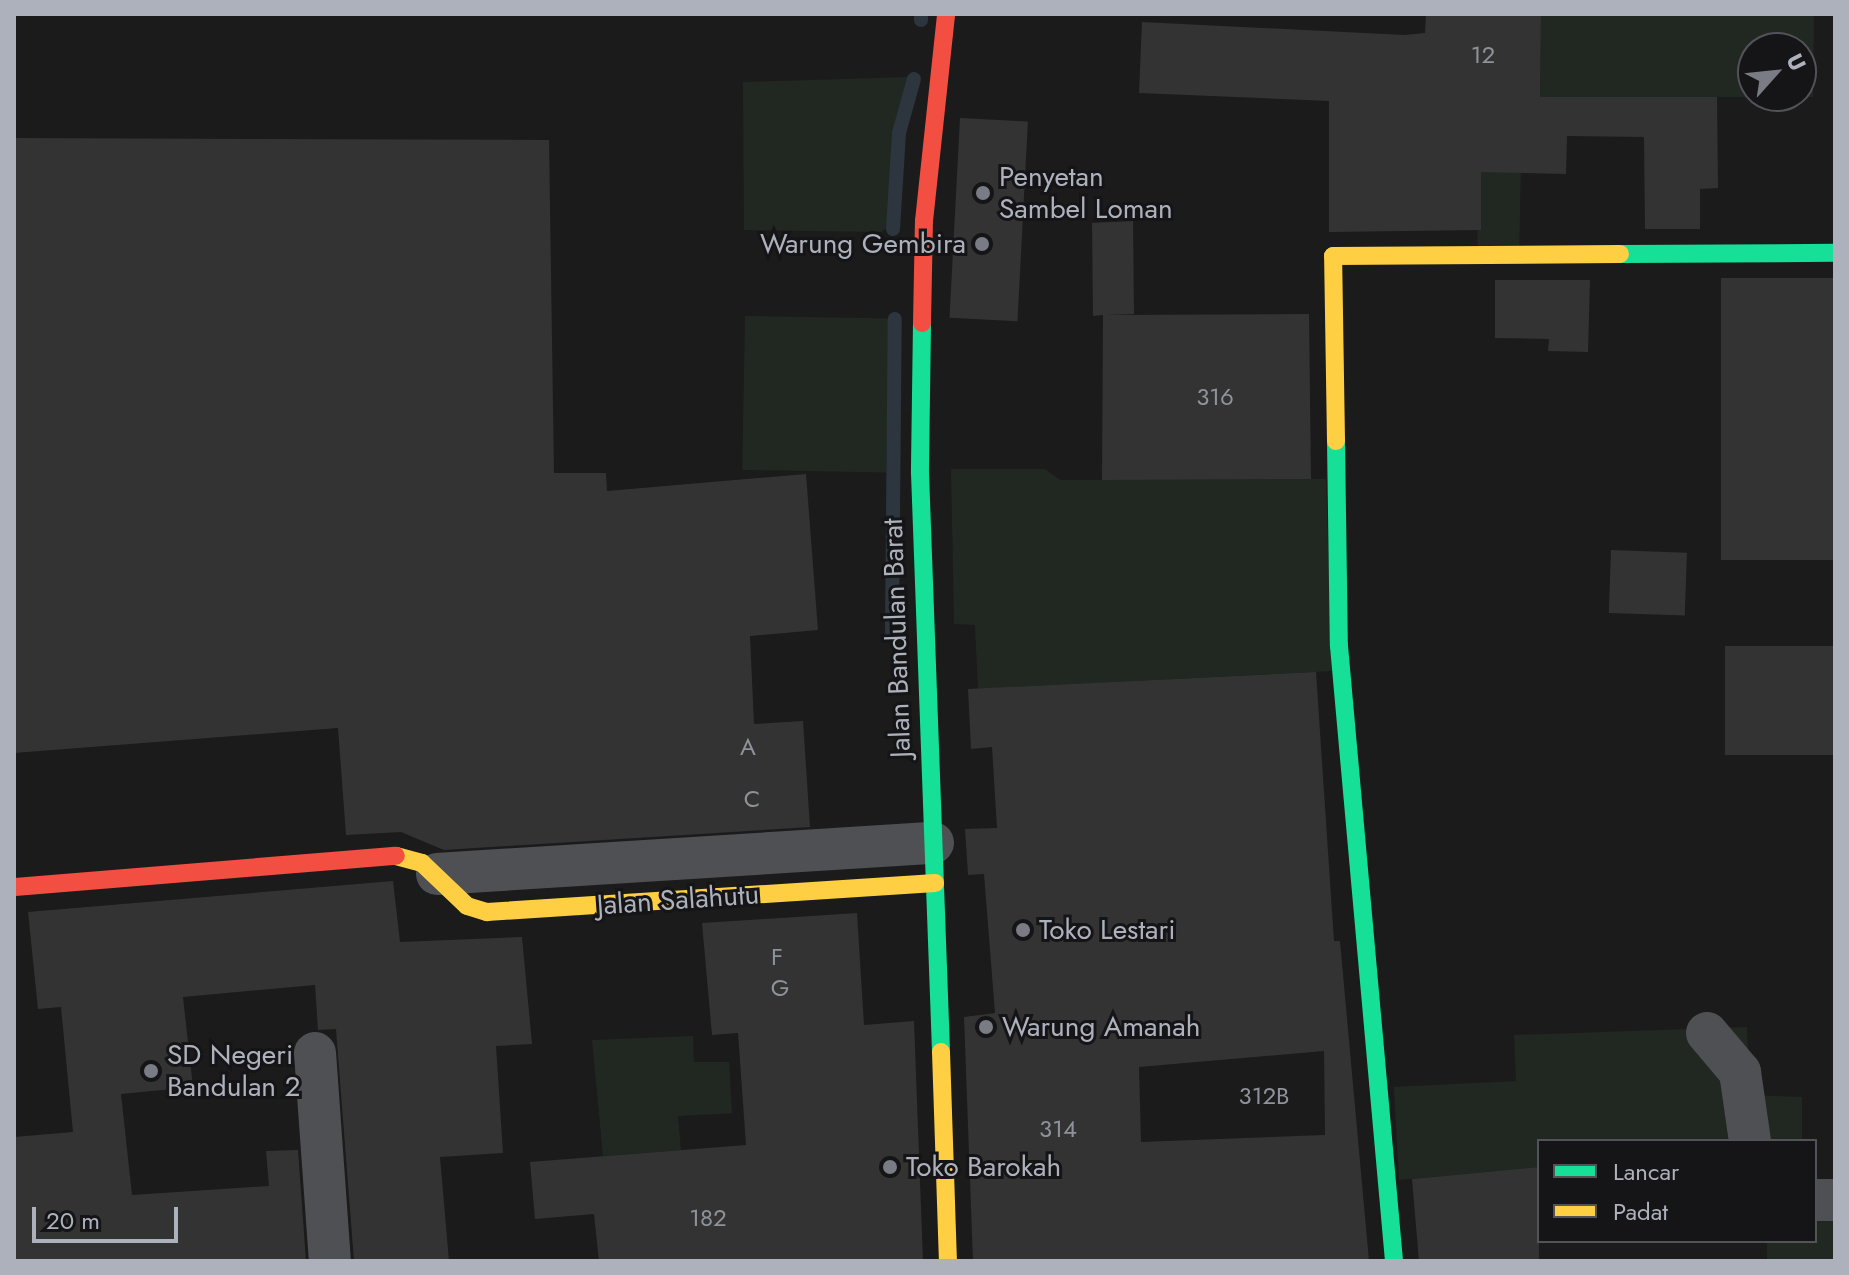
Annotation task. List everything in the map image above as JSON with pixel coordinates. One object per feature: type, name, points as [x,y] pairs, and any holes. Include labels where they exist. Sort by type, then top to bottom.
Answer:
[{"type":"street","name":"Jalan Bandulan Barat","points":[[946,14],[921,293],[934,863],[948,1261]]},
{"type":"street","points":[[1394,1261],[1339,646],[1333,256],[1835,253]]},
{"type":"street","name":"Jalan Salahutu","points":[[437,874],[804,849],[934,863]]},
{"type":"street","points":[[804,849],[808,892]]},
{"type":"street","name":"Jalan Salahutu","points":[[15,887],[395,856],[437,874],[467,906],[487,912],[808,892],[934,863]]},
{"type":"street","points":[[1707,1033],[1740,1072],[1750,1139]]},
{"type":"street","points":[[315,1053],[330,1261]]},
{"type":"shaded area","points":[[1541,14],[1814,14],[1814,32],[1737,32],[1737,97],[1540,97]]},
{"type":"shaded area","points":[[909,77],[895,133],[890,226],[881,232],[744,230],[743,82]]},
{"type":"shaded area","points":[[1480,96],[1522,97],[1519,248],[1477,247]]},
{"type":"shaded area","points":[[745,316],[889,319],[886,472],[742,470]]},
{"type":"shaded area","points":[[951,469],[1045,469],[1060,480],[1326,479],[1332,671],[978,689],[975,625],[954,624]]},
{"type":"shaded area","points":[[1747,1027],[1750,1095],[1802,1097],[1802,1139],[1537,1139],[1537,1167],[1399,1180],[1394,1087],[1516,1081],[1514,1035]]},
{"type":"shaded area","points":[[693,1036],[694,1062],[729,1062],[732,1113],[678,1116],[681,1150],[603,1156],[592,1040]]},
{"type":"shaded area","points":[[1817,1219],[1835,1220],[1835,1261],[1767,1261],[1767,1243],[1817,1243]]},
{"type":"building","points":[[1426,14],[1541,14],[1540,97],[1717,97],[1718,188],[1700,189],[1700,229],[1645,229],[1644,137],[1567,136],[1566,174],[1481,172],[1481,230],[1329,232],[1329,101],[1139,93],[1142,22],[1404,35],[1425,33]]},
{"type":"building","points":[[960,118],[1028,122],[1017,321],[950,318]]},
{"type":"building","points":[[14,138],[549,140],[554,473],[606,473],[607,491],[806,474],[818,630],[750,636],[754,724],[803,721],[810,827],[444,850],[401,832],[346,835],[338,728],[14,753]]},
{"type":"building","points":[[1133,221],[1134,314],[1106,315],[1309,314],[1311,479],[1102,480],[1103,315],[1093,316],[1092,223]]},
{"type":"building","points":[[1721,278],[1835,278],[1835,560],[1721,560]]},
{"type":"building","points":[[1495,280],[1590,280],[1588,352],[1548,351],[1549,339],[1495,338]]},
{"type":"building","points":[[1611,550],[1687,553],[1685,616],[1609,613]]},
{"type":"building","points":[[1725,646],[1835,646],[1835,755],[1725,755]]},
{"type":"building","points":[[1316,672],[1334,941],[1340,941],[1369,1261],[973,1261],[964,1017],[995,1013],[984,874],[968,875],[965,829],[997,828],[992,747],[971,749],[968,689]],"holes":[[[1324,1051],[1325,1135],[1141,1142],[1139,1067]]]},
{"type":"building","points":[[393,881],[400,942],[522,937],[532,1044],[496,1046],[503,1153],[440,1157],[449,1261],[354,1261],[336,1029],[318,1030],[315,985],[183,997],[193,1087],[121,1094],[132,1195],[269,1186],[266,1151],[298,1150],[306,1261],[14,1261],[14,1137],[73,1132],[61,1007],[38,1009],[28,912]]},
{"type":"building","points":[[857,913],[864,1025],[914,1021],[923,1261],[599,1261],[594,1214],[535,1219],[530,1162],[746,1145],[738,1033],[712,1035],[702,923]]},
{"type":"building","points":[[1537,1167],[1539,1261],[1419,1261],[1412,1179]]},
{"type":"waterway","points":[[921,14],[921,20]]},
{"type":"waterway","points":[[893,229],[899,133],[914,79]]},
{"type":"waterway","points":[[892,632],[895,319]]},
{"type":"traffic: fast","points":[[1620,254],[1835,253]]},
{"type":"traffic: fast","points":[[922,323],[920,473],[941,1052]]},
{"type":"traffic: fast","points":[[1336,441],[1339,646],[1394,1261]]},
{"type":"traffic: slow","points":[[1336,441],[1333,256],[1620,254]]},
{"type":"traffic: slow","points":[[396,856],[422,863],[467,906],[487,912],[935,883]]},
{"type":"traffic: slow","points":[[941,1052],[948,1261]]},
{"type":"traffic: jam","points":[[922,323],[924,221],[946,14]]},
{"type":"traffic: jam","points":[[15,887],[396,856]]},
{"type":"place","name":"Penyetan Sambel Loman","points":[[983,193]]},
{"type":"place","name":"Warung Gembira","points":[[982,244]]},
{"type":"place","name":"Toko Lestari","points":[[1023,930]]},
{"type":"place","name":"Warung Amanah","points":[[986,1027]]},
{"type":"place","name":"SD Negeri Bandulan 2","points":[[151,1071]]},
{"type":"place","name":"Toko Barokah","points":[[890,1167]]}]
